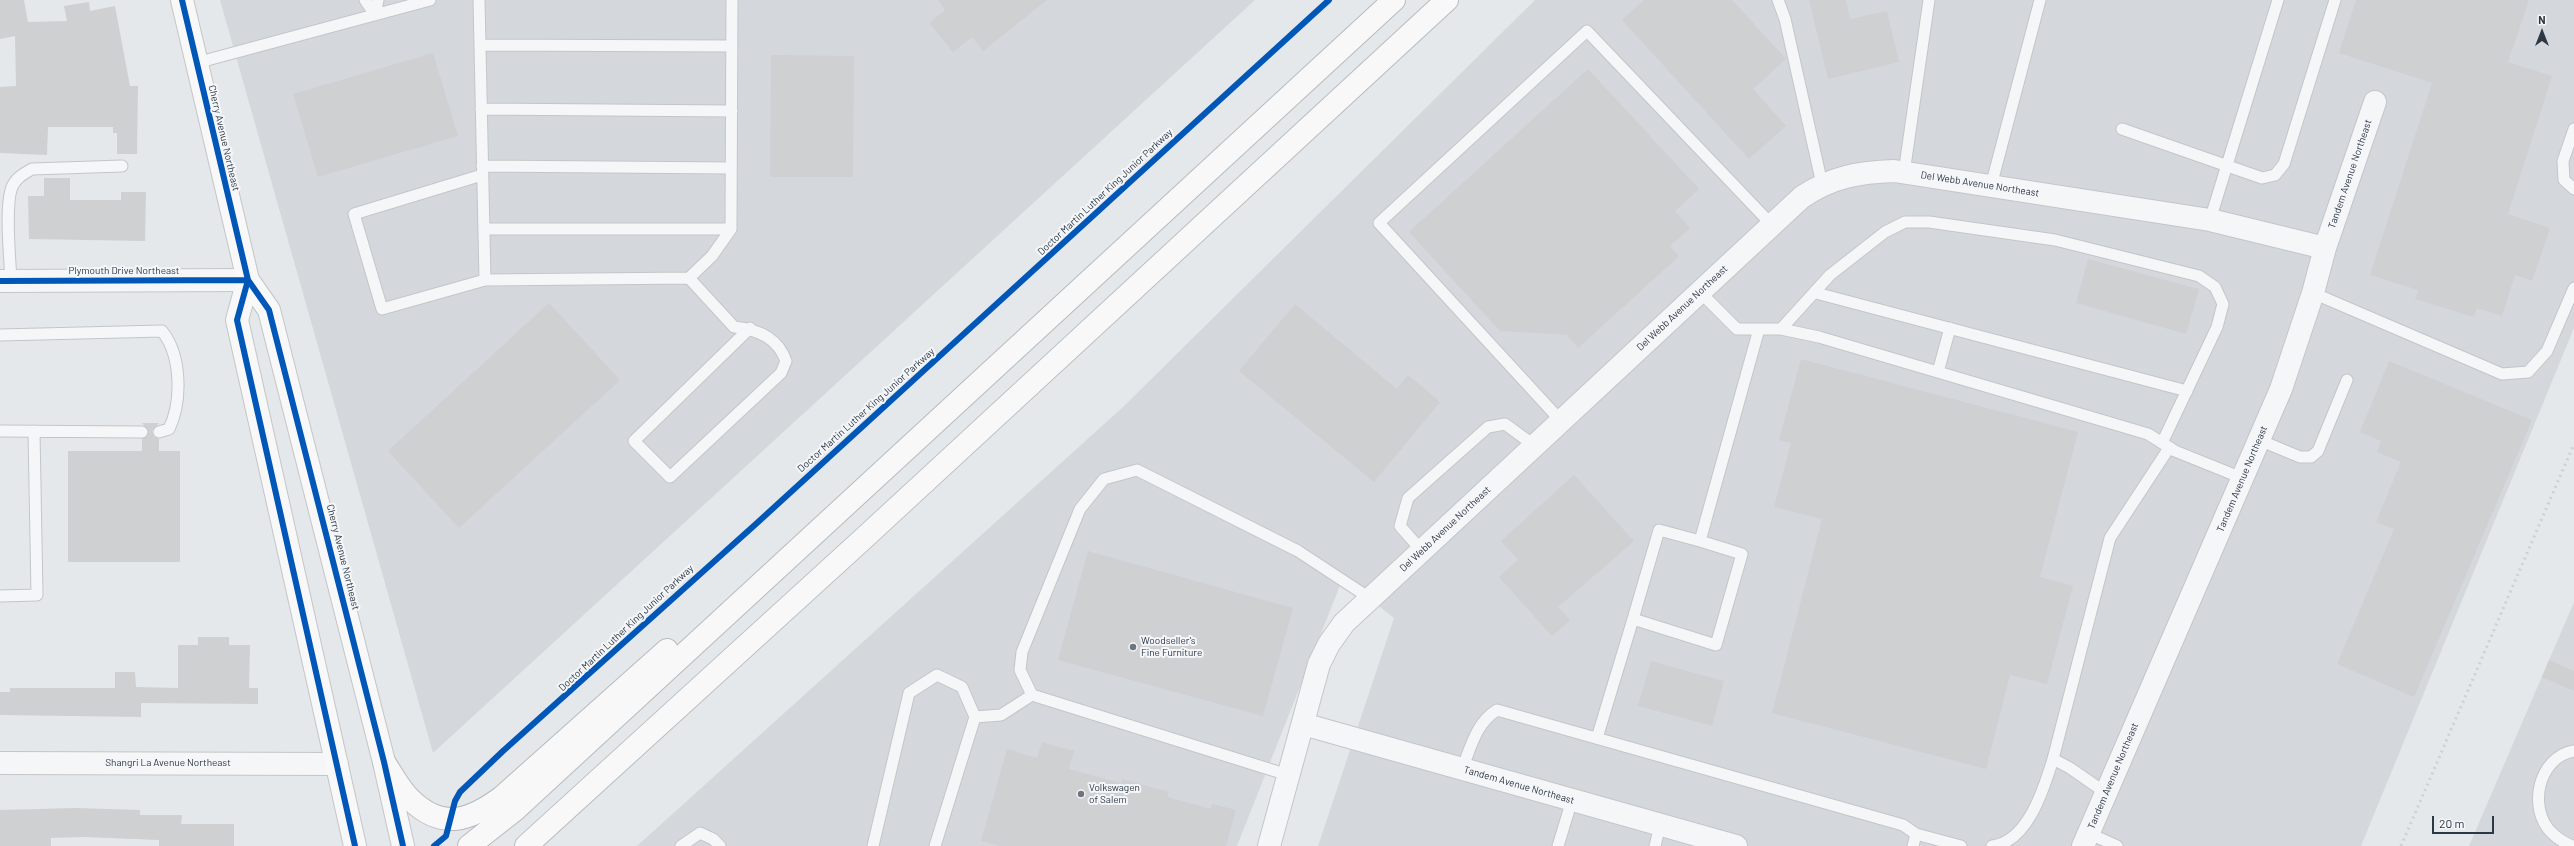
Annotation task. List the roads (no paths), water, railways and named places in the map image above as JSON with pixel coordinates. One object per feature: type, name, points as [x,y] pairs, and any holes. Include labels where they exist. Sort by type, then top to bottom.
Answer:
[{"type":"main road","name":"Cherry Avenue Northeast","points":[[182,0],[248,280],[269,310],[384,762],[403,846]]},
{"type":"main road","points":[[469,846],[516,809],[1394,0]]},
{"type":"main road","points":[[526,846],[858,545],[1447,0]]},
{"type":"main road","name":"Cherry Avenue Northeast","points":[[248,280],[237,320],[355,846]]},
{"type":"main road","points":[[384,762],[410,800],[430,813],[450,820],[461,819],[479,813],[502,797],[695,625],[818,532]]},
{"type":"street","name":"Tandem Avenue Northeast","points":[[2085,839],[2281,389],[2313,293],[2325,248],[2375,102]]},
{"type":"street","name":"Del Webb Avenue Northeast","points":[[1269,846],[1319,664],[1329,644],[1344,623],[1802,197],[1822,184],[1842,176],[1866,172],[1904,173],[2210,220],[2325,248]]},
{"type":"street","name":"Plymouth Drive Northeast","points":[[6,281],[248,280]]},
{"type":"street","name":"Tandem Avenue Northeast","points":[[1303,724],[1736,846]]},
{"type":"street","name":"Shangri La Avenue Northeast","points":[[0,763],[337,764]]},
{"type":"lane","points":[[365,0],[375,15]]},
{"type":"lane","points":[[375,15],[378,0]]},
{"type":"lane","points":[[196,63],[430,0]]},
{"type":"lane","points":[[478,0],[485,280]]},
{"type":"lane","points":[[731,168],[482,171],[354,214],[382,309],[485,280],[689,278],[712,256],[731,229],[732,0]]},
{"type":"lane","points":[[1778,0],[1785,19],[1822,184]]},
{"type":"lane","points":[[1904,173],[1930,0]]},
{"type":"lane","points":[[1991,186],[2040,0]]},
{"type":"lane","points":[[2210,220],[2278,0]]},
{"type":"lane","points":[[2122,129],[2262,178],[2275,175],[2284,164],[2335,0]]},
{"type":"lane","points":[[1561,422],[1379,223],[1587,31],[1772,225]]},
{"type":"lane","points":[[480,45],[732,46]]},
{"type":"lane","points":[[481,109],[732,112]]},
{"type":"lane","points":[[2574,129],[2563,161],[2564,180],[2574,189]]},
{"type":"lane","points":[[6,281],[11,190],[19,176],[32,169],[122,166]]},
{"type":"lane","points":[[1781,330],[1816,293],[1830,275],[1885,232],[1905,222],[1937,223],[2055,240],[2096,249],[2199,276],[2215,287],[2224,304],[2217,327],[2187,391],[2166,446],[2110,538],[2053,759],[2043,790],[2026,824],[2001,845],[1992,846]]},
{"type":"lane","points":[[484,229],[731,229]]},
{"type":"lane","points":[[689,278],[734,327],[750,328],[763,334],[781,348],[786,361],[781,373],[670,477],[634,441],[750,328]]},
{"type":"lane","points":[[2313,293],[2502,374],[2528,372],[2547,352],[2574,288]]},
{"type":"lane","points":[[1700,292],[1737,329],[1781,330],[1820,337],[2148,434],[2166,446],[2242,478]]},
{"type":"lane","points":[[1816,293],[2187,391]]},
{"type":"lane","points":[[1938,372],[1950,328]]},
{"type":"lane","points":[[1700,541],[1758,329]]},
{"type":"lane","points":[[0,334],[162,331],[170,340],[175,362],[177,390],[176,416],[169,429],[159,432]]},
{"type":"lane","points":[[2259,440],[2300,457],[2311,457],[2318,451],[2346,380]]},
{"type":"lane","points":[[1422,551],[1400,526],[1408,498],[1488,427],[1505,424],[1535,446]]},
{"type":"lane","points":[[0,431],[142,432]]},
{"type":"lane","points":[[0,596],[37,595],[34,431]]},
{"type":"lane","points":[[1288,775],[1032,696],[1020,670],[1022,652],[1080,509],[1104,479],[1137,470],[1298,551],[1371,599]]},
{"type":"lane","points":[[1597,738],[1659,530],[1742,554],[1716,645],[1633,619]]},
{"type":"lane","points":[[872,846],[909,693],[937,675],[962,686],[975,717],[935,846]]},
{"type":"lane","points":[[975,717],[1001,715],[1032,696]]},
{"type":"lane","points":[[1462,769],[1477,730],[1485,717],[1497,710],[1903,825],[1916,834],[1961,846]]},
{"type":"lane","points":[[2572,846],[2550,832],[2540,806],[2539,791],[2545,771],[2554,759],[2574,751]]},
{"type":"lane","points":[[2053,759],[2070,768],[2106,793]]},
{"type":"lane","points":[[1558,846],[1572,800]]},
{"type":"lane","points":[[1655,846],[1660,824]]},
{"type":"lane","points":[[681,846],[700,833],[713,839],[720,846]]},
{"type":"lane","points":[[1913,846],[1916,834]]},
{"type":"lane","points":[[2085,839],[2117,846]]},
{"type":"railway","points":[[2401,846],[2574,444]]},
{"type":"place","name":"Woodseller's Fine Furniture","points":[[1133,647]]},
{"type":"place","name":"Volkswagen of Salem","points":[[1081,794]]}]
